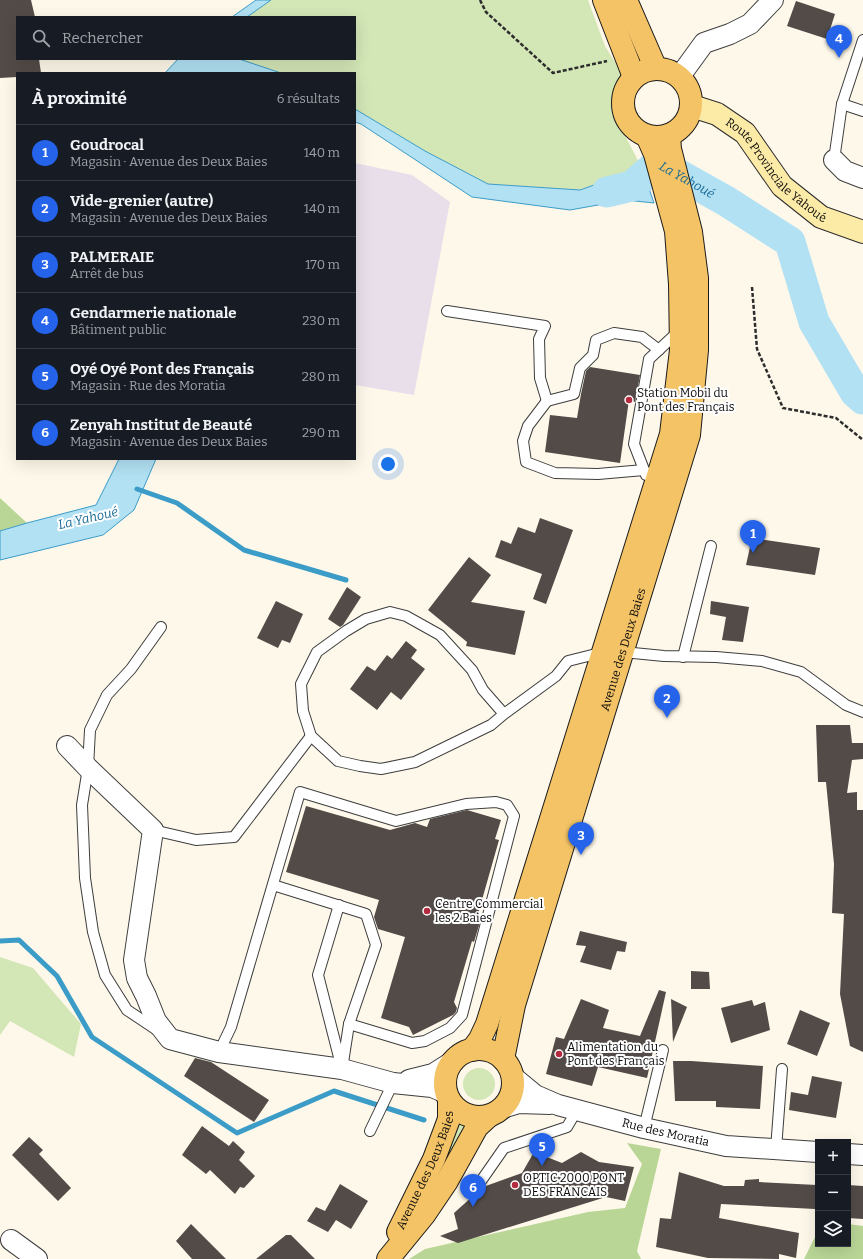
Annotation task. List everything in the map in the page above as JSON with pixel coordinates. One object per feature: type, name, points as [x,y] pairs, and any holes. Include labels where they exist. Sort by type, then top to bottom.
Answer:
[{"type":"main road","points":[[604,0],[634,77]]},
{"type":"main road","points":[[626,0],[656,69]]},
{"type":"main road","points":[[660,144],[677,132],[685,124],[690,116],[692,106],[691,95],[687,85],[680,76],[663,69],[656,69],[645,71],[634,77],[628,85],[622,105],[625,116],[630,125],[637,132],[660,144],[683,232]]},
{"type":"main road","name":"Route Provinciale Yahoué","points":[[692,106],[717,114],[745,133],[782,186],[821,217],[863,232]]},
{"type":"main road","name":"Avenue des Deux Baies","points":[[507,1068],[514,1005],[612,653],[652,492],[671,434],[681,350],[680,284],[683,232]]},
{"type":"main road","name":"Avenue des Deux Baies","points":[[472,1050],[480,1039],[487,1024],[612,653],[690,435],[697,350],[697,278],[683,232]]},
{"type":"main road","points":[[483,1049],[494,1052],[507,1068],[512,1087],[508,1099],[495,1112],[479,1117],[470,1116],[453,1106],[448,1097],[445,1079],[447,1070],[452,1062],[458,1056],[472,1050],[483,1049]]},
{"type":"main road","name":"Avenue des Deux Baies","points":[[384,1259],[434,1159],[449,1119],[448,1097]]},
{"type":"main road","name":"Avenue des Deux Baies","points":[[388,1259],[424,1215],[447,1181],[477,1127],[495,1112]]},
{"type":"street","points":[[680,76],[704,44],[750,24],[770,2]]},
{"type":"street","points":[[834,160],[845,171],[863,178]]},
{"type":"street","points":[[67,746],[153,830],[134,960],[137,978],[156,1021],[170,1039],[219,1052],[342,1070],[396,1083],[432,1087],[448,1097]]},
{"type":"street","points":[[396,1083],[432,1074],[452,1062]]},
{"type":"street","name":"Rue des Moratia","points":[[507,1068],[535,1095],[558,1105],[576,1110],[644,1128],[726,1146],[815,1152]]},
{"type":"street","name":"Rue des Moratia","points":[[495,1112],[519,1103],[558,1105]]},
{"type":"street","points":[[851,1154],[863,1155]]},
{"type":"street","points":[[11,1240],[37,1259]]},
{"type":"lane","points":[[834,160],[842,104],[863,40]]},
{"type":"lane","points":[[842,104],[863,110]]},
{"type":"lane","points":[[447,311],[545,326],[539,339],[540,378],[547,401]]},
{"type":"lane","points":[[652,492],[634,444],[650,359],[681,330]]},
{"type":"lane","points":[[644,470],[598,474],[555,472],[526,462],[522,441],[528,426],[547,401],[574,394],[580,368],[593,355],[596,340],[614,334],[642,336],[659,350]]},
{"type":"lane","points":[[683,657],[711,546]]},
{"type":"lane","points":[[504,714],[483,690],[472,670],[440,635],[406,616],[390,612],[366,619],[346,631],[317,652],[302,684],[303,711],[311,736],[338,761],[381,769],[415,762],[491,725],[556,676],[568,661],[596,654],[612,653],[762,661],[802,672],[846,704],[863,712]]},
{"type":"lane","points":[[160,627],[131,669],[107,695],[90,730],[88,768],[82,805],[86,878],[93,932],[106,975],[128,1010],[170,1039]]},
{"type":"lane","points":[[153,830],[196,840],[234,837],[311,736]]},
{"type":"lane","points":[[219,1052],[231,1027],[300,792],[396,821],[466,804],[496,802],[507,805],[514,816],[462,1015],[450,1028],[424,1041],[412,1043],[349,1024]]},
{"type":"lane","points":[[273,885],[366,914],[376,945],[349,1024],[342,1070]]},
{"type":"lane","points":[[339,906],[318,975],[342,1070]]},
{"type":"lane","points":[[644,1128],[662,1050]]},
{"type":"lane","points":[[776,1149],[782,1069]]},
{"type":"lane","points":[[370,1131],[382,1105],[396,1083]]},
{"type":"lane","points":[[481,1181],[504,1148],[567,1127],[576,1110]]},
{"type":"path","points":[[480,0],[486,12],[554,73],[626,57]]},
{"type":"path","points":[[752,287],[757,349],[783,408],[836,418],[863,440]]},
{"type":"shaded area","points":[[356,163],[412,175],[450,202],[414,395],[356,385]]},
{"type":"green space","points":[[271,0],[588,0],[605,46],[623,75],[612,111],[642,168],[580,190],[488,184],[425,151],[356,110],[356,72],[278,72],[242,60],[356,60],[356,16],[248,16]]},
{"type":"green space","points":[[0,498],[27,523],[0,531]]},
{"type":"green space","points":[[0,957],[33,968],[81,1024],[74,1057],[10,1021],[0,1035]]},
{"type":"green space","points":[[476,1068],[482,1068],[492,1075],[495,1084],[494,1090],[488,1097],[482,1100],[476,1100],[466,1093],[463,1087],[463,1081],[470,1071]]},
{"type":"green space","points":[[458,1117],[470,1123],[443,1179],[437,1169]]},
{"type":"green space","points":[[627,1143],[661,1149],[637,1251],[641,1259],[409,1259],[425,1249],[588,1212],[625,1208],[642,1164]]},
{"type":"green space","points":[[851,1224],[863,1226],[863,1259],[804,1259],[815,1237],[815,1247],[851,1247]]},
{"type":"water","points":[[256,0],[271,0],[248,16],[233,16]]},
{"type":"water","points":[[177,60],[242,60],[278,72],[166,72]]},
{"type":"water","points":[[356,110],[425,151],[488,184],[580,190],[642,168],[654,203],[626,200],[570,210],[472,197],[361,124],[356,122]]},
{"type":"water","points":[[118,460],[156,460],[134,510],[103,535],[0,560],[0,531],[96,505]]},
{"type":"building","points":[[0,0],[31,0],[35,16],[16,16],[16,60],[39,60],[41,72],[16,72],[16,77],[0,78]]},
{"type":"building","points":[[796,1],[835,14],[827,39],[787,26]]},
{"type":"building","points":[[590,367],[640,375],[635,402],[629,400],[620,463],[545,452],[550,415],[577,418],[586,371]]},
{"type":"building","points":[[540,518],[573,530],[546,604],[533,599],[542,574],[495,557],[501,540],[511,544],[518,527],[535,533]]},
{"type":"building","points":[[752,538],[820,548],[815,575],[746,565]]},
{"type":"building","points":[[469,557],[491,575],[471,602],[525,611],[515,655],[466,646],[467,642],[428,610]]},
{"type":"building","points":[[347,587],[361,597],[343,625],[340,627],[328,619]]},
{"type":"building","points":[[276,601],[303,614],[290,643],[282,640],[278,648],[257,638]]},
{"type":"building","points":[[711,601],[749,607],[743,642],[722,640],[726,617],[710,614]]},
{"type":"building","points":[[406,641],[417,650],[411,658],[425,669],[401,700],[391,692],[377,710],[350,689],[367,666],[375,671],[387,655],[392,659]]},
{"type":"building","points":[[816,725],[850,725],[852,743],[863,743],[863,759],[852,760],[847,793],[857,792],[857,810],[863,810],[863,1052],[850,1046],[840,994],[844,914],[832,913],[834,864],[826,782],[818,782]]},
{"type":"building","name":"Centre Commercial les 2 Baies","points":[[306,806],[390,830],[415,823],[427,827],[430,819],[467,810],[501,820],[495,839],[499,840],[476,921],[480,922],[474,942],[472,941],[454,1002],[457,1008],[453,1015],[413,1035],[409,1027],[381,1018],[405,937],[378,929],[374,917],[379,900],[286,872]]},
{"type":"building","points":[[580,931],[627,942],[625,952],[617,951],[611,970],[580,962],[586,946],[576,945]]},
{"type":"building","points":[[691,971],[709,972],[710,989],[691,989]]},
{"type":"building","points":[[659,990],[666,992],[647,1078],[598,1067],[592,1086],[546,1074],[556,1037],[564,1039],[581,999],[609,1010],[603,1028],[640,1036]]},
{"type":"building","points":[[671,999],[687,1007],[673,1042]]},
{"type":"building","points":[[752,1000],[754,1006],[765,1002],[770,1030],[731,1043],[721,1008]]},
{"type":"building","points":[[800,1010],[830,1023],[817,1056],[787,1044]]},
{"type":"building","points":[[195,1058],[211,1062],[269,1100],[254,1122],[184,1076]]},
{"type":"building","points":[[673,1061],[763,1066],[760,1109],[716,1107],[716,1101],[675,1101]]},
{"type":"building","points":[[812,1076],[842,1082],[836,1118],[789,1110],[791,1092],[808,1095]]},
{"type":"building","points":[[202,1126],[229,1146],[233,1141],[245,1152],[239,1160],[255,1176],[244,1188],[240,1187],[235,1194],[210,1170],[206,1174],[182,1155]]},
{"type":"building","points":[[29,1137],[43,1150],[39,1154],[71,1188],[58,1201],[12,1155]]},
{"type":"building","points":[[534,1152],[562,1163],[581,1152],[599,1162],[634,1167],[625,1201],[606,1197],[458,1243],[440,1236],[458,1229],[454,1213],[483,1187],[522,1173]]},
{"type":"building","points":[[679,1172],[724,1186],[744,1186],[745,1180],[759,1179],[759,1182],[815,1185],[815,1209],[721,1204],[719,1218],[799,1233],[796,1258],[779,1254],[779,1259],[708,1258],[656,1247],[660,1218],[671,1219]]},
{"type":"building","points":[[340,1184],[368,1201],[351,1229],[336,1220],[328,1232],[307,1221],[316,1207],[325,1211]]},
{"type":"building","points":[[851,1185],[863,1186],[863,1219],[851,1218]]},
{"type":"building","points":[[191,1224],[226,1259],[192,1259],[176,1241]]},
{"type":"building","points":[[286,1235],[291,1235],[315,1259],[256,1259]]},
{"type":"waterway","name":"La Yahoué","points":[[607,192],[632,186],[658,163],[726,201],[790,242],[814,322],[855,392],[863,399]]},
{"type":"waterway","points":[[137,489],[177,503],[244,550],[346,580]]},
{"type":"waterway","points":[[0,941],[19,940],[57,976],[92,1037],[237,1133],[334,1091],[424,1120]]},
{"type":"place","name":"Gendarmerie nationale","points":[[839,58]]},
{"type":"place","name":"Station Mobil du Pont des Français","points":[[629,400]]},
{"type":"place","name":"Goudrocal","points":[[753,553]]},
{"type":"place","name":"Vide-grenier (autre)","points":[[667,718]]},
{"type":"place","name":"PALMERAIE","points":[[581,855]]},
{"type":"place","name":"Centre Commercial les 2 Baies","points":[[427,911]]},
{"type":"place","name":"Alimentation du Pont des Français","points":[[559,1054]]},
{"type":"place","name":"Oyé Oyé Pont des Français","points":[[542,1166]]},
{"type":"place","name":"OPTIC 2000 PONT DES FRANCAIS","points":[[515,1185]]},
{"type":"place","name":"Zenyah Institut de Beauté","points":[[473,1207]]}]
